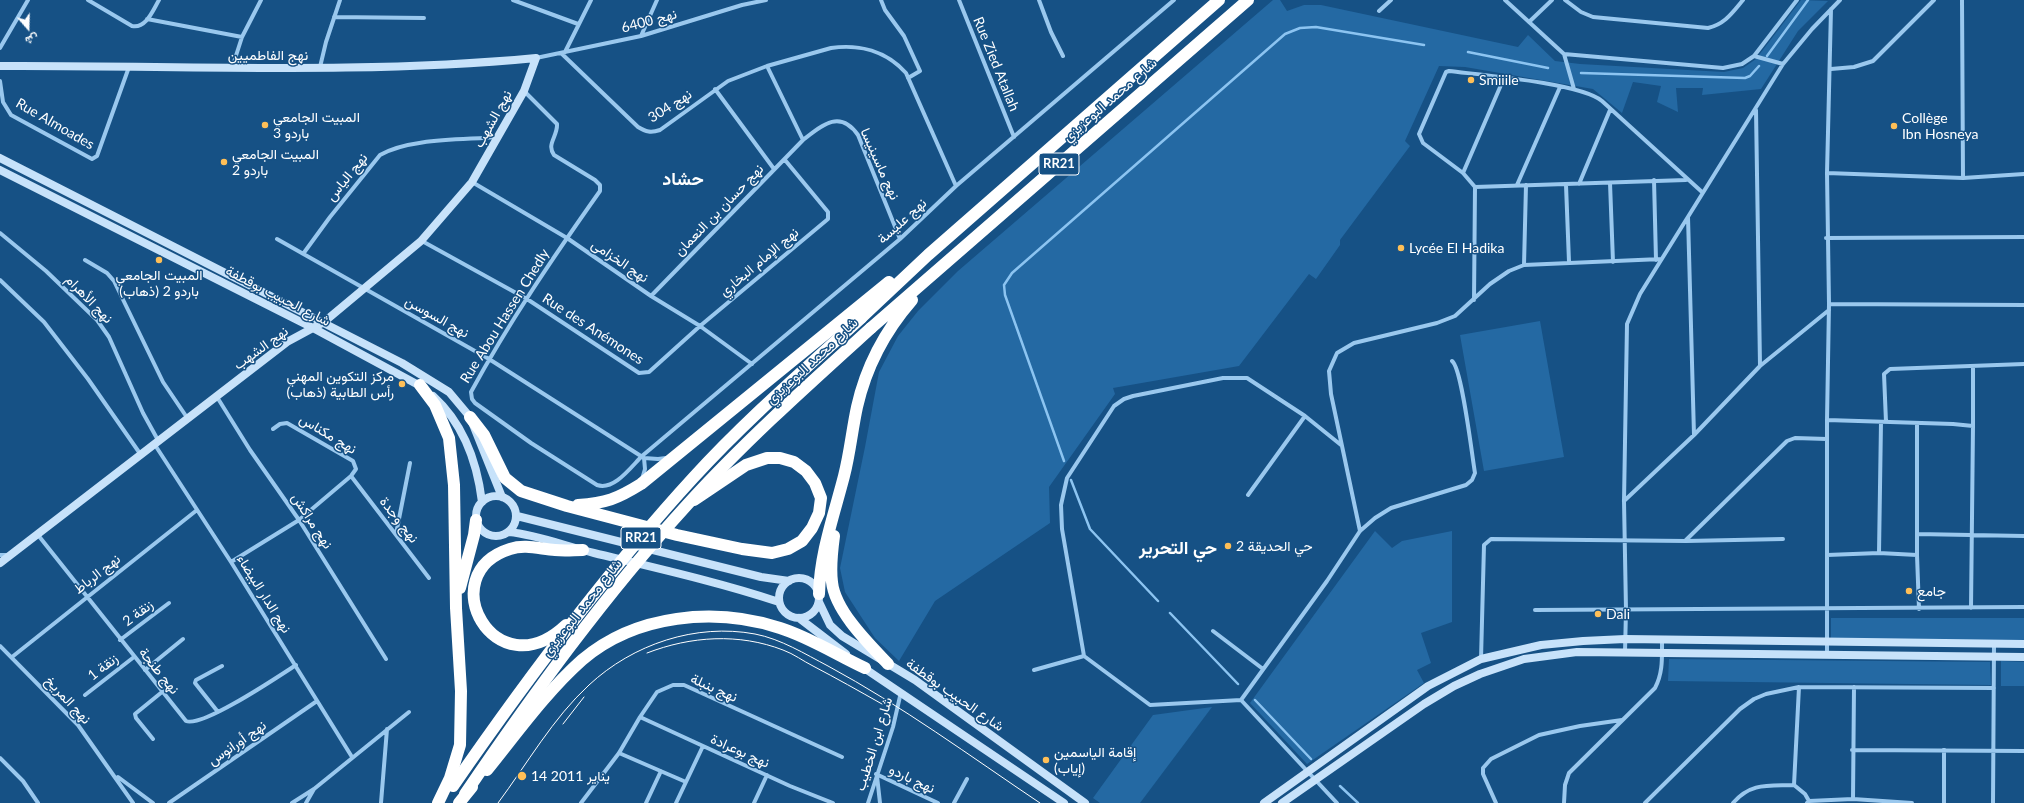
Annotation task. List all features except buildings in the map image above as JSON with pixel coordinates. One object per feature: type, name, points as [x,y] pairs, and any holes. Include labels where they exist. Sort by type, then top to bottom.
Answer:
[{"type":"highway","name":"شارع محمد البوعزيزي","points":[[442,803],[516,696],[585,606],[693,478],[756,415],[928,255],[1218,0]]},
{"type":"highway","name":"شارع محمد البوعزيزي","points":[[462,799],[526,705],[595,614],[686,505],[766,424],[870,328],[1248,0]]},
{"type":"highway","points":[[567,506],[603,504],[623,496],[641,484],[839,321],[904,270],[928,255]]},
{"type":"highway","points":[[819,598],[820,570],[847,464],[857,406],[872,361],[890,327],[938,270]]},
{"type":"highway","points":[[420,385],[435,405],[449,438],[454,485],[456,608],[461,691],[460,745],[450,778],[438,803]]},
{"type":"highway","points":[[470,417],[484,435],[505,478],[521,491],[567,506],[677,535],[742,549],[772,553],[788,549],[802,541],[812,528],[818,513],[821,498],[815,483],[806,472],[794,462],[780,458],[767,458],[746,465],[686,505]]},
{"type":"highway","points":[[838,497],[831,561],[832,584],[848,620],[888,664]]},
{"type":"highway","points":[[456,608],[466,561],[474,535],[476,520]]},
{"type":"highway","points":[[583,550],[556,550],[529,547],[512,548],[496,555],[484,564],[477,575],[473,591],[476,610],[482,624],[492,634],[504,641],[521,646],[538,644],[556,634],[585,606]]},
{"type":"highway","points":[[462,799],[561,681],[583,660],[602,646],[627,632],[669,620],[707,616],[739,617],[782,628],[865,668]]},
{"type":"street","points":[[0,48],[28,0]]},
{"type":"street","points":[[88,0],[132,26],[141,26],[159,0]]},
{"type":"street","points":[[231,68],[242,37],[261,0]]},
{"type":"street","points":[[320,68],[340,0]]},
{"type":"street","points":[[513,0],[578,24]]},
{"type":"street","points":[[563,52],[591,0]]},
{"type":"street","points":[[641,36],[656,0]]},
{"type":"street","name":"نهج 6400","points":[[536,58],[641,36],[742,4],[766,0]]},
{"type":"street","points":[[881,0],[885,10],[904,36],[920,71],[908,78]]},
{"type":"street","name":"Rue Zied Atallah","points":[[959,0],[1014,137]]},
{"type":"street","points":[[1039,0],[1051,32],[1063,56]]},
{"type":"street","name":"نهج عليسة","points":[[643,457],[900,239],[956,186],[1174,0]]},
{"type":"street","points":[[1379,11],[1391,0]]},
{"type":"street","points":[[1505,0],[1564,54],[1574,89]]},
{"type":"street","points":[[1529,22],[1552,0]]},
{"type":"street","points":[[1565,0],[1581,12],[1593,18],[1708,28],[1719,25],[1727,20],[1743,0]]},
{"type":"street","points":[[1564,54],[1723,68],[1742,64],[1754,56],[1797,0]]},
{"type":"street","points":[[1625,653],[1626,610],[1624,502],[1627,324],[1640,294],[1659,260],[1784,64],[1812,28],[1840,0]]},
{"type":"street","points":[[1831,69],[1854,67],[1873,61],[1934,0]]},
{"type":"street","points":[[1962,0],[1963,178]]},
{"type":"street","points":[[1827,655],[1826,555],[1829,304],[1826,238],[1831,69],[1831,8]]},
{"type":"street","points":[[334,17],[424,18]]},
{"type":"street","points":[[147,19],[242,37]]},
{"type":"street","name":"نهج 304","points":[[563,52],[645,131],[653,132],[660,130],[715,89],[743,74],[767,66],[830,48],[845,46],[858,47],[885,56],[898,65],[908,78],[956,186]]},
{"type":"street","points":[[1754,56],[1784,64]]},
{"type":"street","name":"نهج الفاطميين","points":[[0,66],[231,68],[408,67],[536,58]]},
{"type":"street","name":"نهج الشهب","points":[[0,563],[141,456],[287,342],[324,322],[421,241],[472,182],[524,91],[536,58]]},
{"type":"street","points":[[767,66],[803,140]]},
{"type":"street","name":"Rue Almoades","points":[[0,81],[4,102],[11,115],[90,159],[97,156],[129,67]]},
{"type":"street","points":[[1474,300],[1475,187],[1463,173],[1422,143],[1419,134],[1444,75],[1449,71],[1560,86],[1574,89],[1598,98],[1686,180],[1702,192]]},
{"type":"street","points":[[1463,173],[1504,78]]},
{"type":"street","points":[[1518,185],[1560,86]]},
{"type":"street","points":[[715,89],[774,169]]},
{"type":"street","name":"Rue Abou Hassen Chedly","points":[[524,91],[557,124],[558,130],[550,145],[551,151],[554,155],[595,180],[600,185],[600,191],[567,238],[489,359],[471,392],[472,399],[532,443],[602,487],[609,486],[615,482],[643,457]]},
{"type":"street","points":[[1579,184],[1610,110]]},
{"type":"street","points":[[1756,110],[1760,366]]},
{"type":"street","name":"نهج ماسينيسا","points":[[803,140],[818,128],[831,121],[839,121],[853,128],[865,150],[900,239]]},
{"type":"street","name":"نهج الياس","points":[[303,254],[344,199],[380,155],[389,150],[406,145],[499,137]]},
{"type":"street","name":"نهج حسان بن النعمان","points":[[651,296],[803,140]]},
{"type":"street","name":"شارع الحبيب بوقطفة","points":[[0,158],[324,322],[402,363],[449,392],[470,417],[502,497]]},
{"type":"street","name":"نهج الإمام البخاري","points":[[649,372],[700,326],[828,219],[828,212],[785,160]]},
{"type":"street","name":"شارع الحبيب بوقطفة","points":[[0,170],[313,328],[420,385],[446,408],[459,426],[469,446],[476,467],[482,502]]},
{"type":"street","points":[[1827,173],[1963,178],[2024,174]]},
{"type":"street","points":[[1654,180],[1659,260]]},
{"type":"street","points":[[1475,187],[1686,180]]},
{"type":"street","name":"نهج الخزامى","points":[[472,182],[567,238],[651,296],[700,326],[752,364]]},
{"type":"street","points":[[1610,183],[1613,262]]},
{"type":"street","points":[[1524,264],[1526,185]]},
{"type":"street","points":[[1566,185],[1569,262]]},
{"type":"street","points":[[1688,216],[1694,435]]},
{"type":"street","name":"نهج الأهرام","points":[[0,233],[46,271],[97,320],[109,337],[157,443]]},
{"type":"street","points":[[1826,238],[2024,237]]},
{"type":"street","name":"نهج السوسن","points":[[277,239],[489,359],[643,457]]},
{"type":"street","name":"Rue des Anémones","points":[[421,241],[527,299],[639,373],[644,374],[649,372]]},
{"type":"street","points":[[85,260],[107,273],[114,281],[163,382],[188,419]]},
{"type":"street","points":[[1360,531],[1331,394],[1329,371],[1337,352],[1354,343],[1437,323],[1455,316],[1490,284],[1509,271],[1524,264],[1659,260]]},
{"type":"street","points":[[0,280],[44,322],[88,379],[141,456]]},
{"type":"street","points":[[1829,304],[2024,305]]},
{"type":"street","points":[[1624,502],[1694,435],[1760,366],[1829,310]]},
{"type":"street","points":[[1241,700],[1327,581],[1360,531],[1390,508],[1466,485],[1472,480],[1475,473],[1462,395],[1457,367],[1452,361]]},
{"type":"street","points":[[1879,553],[1884,374],[1886,371],[1890,369],[2024,364]]},
{"type":"street","points":[[1971,608],[1973,366]]},
{"type":"street","points":[[1338,803],[1241,700],[1150,705],[1084,656],[1062,530],[1061,505],[1067,478],[1114,406],[1124,399],[1133,396],[1236,377],[1247,378],[1305,416],[1341,445]]},
{"type":"street","name":"نهج مراكش","points":[[217,397],[250,450],[299,520],[386,659]]},
{"type":"street","points":[[1248,495],[1305,416]]},
{"type":"street","points":[[1827,420],[1973,426]]},
{"type":"street","name":"نهج مكناس","points":[[231,562],[299,520],[351,476],[356,467],[353,461],[287,423],[280,424],[273,429]]},
{"type":"street","points":[[1917,423],[1917,555],[1919,609]]},
{"type":"street","points":[[1686,541],[1787,441],[1795,438],[1827,439]]},
{"type":"street","name":"نهج الدار البيضاء","points":[[157,443],[197,510],[296,665],[352,757]]},
{"type":"street","points":[[641,484],[645,469],[643,457],[658,460],[673,457]]},
{"type":"street","points":[[396,534],[410,463]]},
{"type":"street","name":"نهج وجدة","points":[[351,476],[429,578]]},
{"type":"street","points":[[491,497],[502,497],[513,504],[516,522],[509,532],[503,536],[489,535],[483,532],[476,520],[478,507],[482,502],[491,497]]},
{"type":"street","name":"نهج الرباط","points":[[12,657],[197,510]]},
{"type":"street","points":[[516,516],[761,577],[807,580],[816,588],[819,598],[814,612],[804,618],[786,614],[779,602],[780,590],[789,580]]},
{"type":"street","points":[[509,532],[528,534],[583,550],[727,585],[779,602]]},
{"type":"street","points":[[1917,534],[2024,536]]},
{"type":"street","name":"نهج طنجة","points":[[38,535],[183,718],[190,722],[218,712],[296,665]]},
{"type":"street","points":[[1481,659],[1482,564],[1484,545],[1486,541],[1491,539],[1686,541],[1783,539]]},
{"type":"street","points":[[1826,555],[1879,553],[1917,555]]},
{"type":"street","points":[[0,554],[10,555]]},
{"type":"street","name":"شارع الحبيب بوقطفة","points":[[819,598],[830,625],[842,636],[915,680],[1085,803]]},
{"type":"street","name":"زنقة 2","points":[[120,640],[169,603]]},
{"type":"street","points":[[1535,610],[1827,607],[1919,609],[2024,607]]},
{"type":"street","name":"شارع الحبيب بوقطفة","points":[[799,618],[865,668],[1064,803]]},
{"type":"street","points":[[1213,631],[1264,669]]},
{"type":"street","points":[[144,670],[183,639]]},
{"type":"street","points":[[1264,803],[1428,686],[1481,659],[1541,645],[1625,639],[1662,641],[2024,644]]},
{"type":"street","points":[[1564,803],[1565,785],[1569,773],[1655,688],[1660,678],[1662,668],[1662,641]]},
{"type":"street","points":[[1993,803],[1994,644]]},
{"type":"street","name":"نهج المريخ","points":[[0,646],[78,725],[133,803]]},
{"type":"street","points":[[1282,803],[1424,704],[1480,674],[1524,659],[1577,652],[2024,657]]},
{"type":"street","points":[[1034,670],[1084,656]]},
{"type":"street","name":"زنقة 1","points":[[85,695],[134,657]]},
{"type":"street","points":[[218,712],[195,682],[222,666]]},
{"type":"street","name":"نهج بنبلة","points":[[581,803],[619,752],[657,692],[673,685],[684,685],[842,757]]},
{"type":"street","points":[[1645,803],[1740,709],[1754,699],[1766,694],[1799,687],[1994,688]]},
{"type":"street","points":[[1794,785],[1799,687]]},
{"type":"street","points":[[1852,799],[1854,687]]},
{"type":"street","name":"شارع ابن الخطيب","points":[[868,803],[876,774],[893,727],[901,691]]},
{"type":"street","points":[[153,739],[136,718],[135,714],[162,692]]},
{"type":"street","name":"نهج أورانوس","points":[[169,803],[317,701]]},
{"type":"street","points":[[292,803],[314,788],[409,712]]},
{"type":"street","name":"نهج بوعرادة","points":[[640,717],[790,786],[833,803]]},
{"type":"street","points":[[1496,803],[1483,774],[1483,768],[1491,759],[1539,735],[1580,726],[1622,720]]},
{"type":"street","points":[[381,803],[387,729]]},
{"type":"street","points":[[676,803],[703,746]]},
{"type":"street","points":[[1852,750],[2024,751]]},
{"type":"street","points":[[1944,750],[1944,803]]},
{"type":"street","points":[[619,752],[686,782]]},
{"type":"street","points":[[0,758],[23,782],[38,803]]},
{"type":"street","points":[[646,803],[661,771]]},
{"type":"street","name":"نهج المريخ","points":[[114,774],[153,803]]},
{"type":"street","points":[[876,774],[880,803]]},
{"type":"street","name":"نهج باردو","points":[[876,774],[938,803]]},
{"type":"street","points":[[754,803],[767,775]]},
{"type":"street","points":[[954,803],[967,779]]},
{"type":"street","points":[[1733,803],[1746,791],[1755,787],[1794,785],[1805,794],[1808,802],[1852,799],[1912,803]]},
{"type":"street","points":[[306,803],[314,788]]},
{"type":"shaded area","points":[[1273,0],[1280,0],[1287,11],[1304,5],[1321,5],[1518,47],[1528,35],[1555,61],[1580,64],[1724,72],[1743,68],[1756,59],[1801,0],[1828,1],[1798,31],[1761,89],[1702,95],[1703,88],[1676,88],[1678,112],[1657,102],[1661,86],[1633,82],[1622,113],[1593,89],[1465,67],[1439,66],[1405,141],[1410,146],[1340,240],[1340,245],[1316,279],[1309,274],[1239,366],[1113,388],[1115,394],[1049,487],[1050,523],[935,601],[899,661],[875,638],[845,592],[840,568],[879,372],[898,336],[918,311],[958,271]]},
{"type":"shaded area","points":[[1540,321],[1564,457],[1484,471],[1460,335]]},
{"type":"shaded area","points":[[1375,531],[1392,548],[1402,541],[1452,531],[1452,622],[1421,633],[1431,663],[1417,670],[1424,683],[1307,764],[1250,703]]},
{"type":"shaded area","points":[[1831,618],[2024,618],[2024,640],[1831,640]]},
{"type":"shaded area","points":[[1669,659],[1990,662],[1991,685],[1668,681]]},
{"type":"shaded area","points":[[2001,661],[2024,662],[2024,686],[2001,686]]},
{"type":"shaded area","points":[[1212,707],[1140,803],[1100,803],[1093,798],[1153,715]]},
{"type":"waterway","points":[[1767,56],[1808,0]]},
{"type":"waterway","points":[[1064,461],[1005,295],[1004,285],[1012,273],[1285,34],[1300,28],[1316,27],[1424,45]]},
{"type":"waterway","points":[[1468,52],[1548,68]]},
{"type":"waterway","points":[[1581,73],[1745,78],[1750,76],[1759,66]]},
{"type":"waterway","points":[[1071,480],[1090,529],[1158,601]]},
{"type":"waterway","points":[[1170,613],[1238,684]]},
{"type":"waterway","points":[[1255,700],[1311,759]]},
{"type":"waterway","points":[[1340,786],[1358,803]]},
{"type":"tram line","points":[[498,803],[564,712],[589,685],[606,671],[625,658],[666,640],[688,634],[733,631],[755,634],[774,639],[793,647],[855,681],[909,715],[1040,803]]},
{"type":"tram line","points":[[647,653],[664,647],[698,640],[732,639],[749,641],[791,653],[882,704]]},
{"type":"tram line","points":[[563,724],[584,697]]},
{"type":"place","name":"Smiiile","points":[[1471,80]]},
{"type":"place","name":"المبيت الجامعي باردو 3","points":[[265,125]]},
{"type":"place","name":"Collège Ibn Hosneya","points":[[1894,126]]},
{"type":"place","name":"المبيت الجامعي باردو 2","points":[[224,162]]},
{"type":"place","name":"Lycée El Hadika","points":[[1401,248]]},
{"type":"place","name":"المبيت الجامعي باردو 2 (ذهاب)","points":[[159,260]]},
{"type":"place","name":"مركز التكوين المهني رأس الطابية (ذهاب)","points":[[402,384]]},
{"type":"place","name":"حي الحديقة 2","points":[[1228,546]]},
{"type":"place","name":"جامع","points":[[1909,591]]},
{"type":"place","name":"Dali","points":[[1598,614]]},
{"type":"place","name":"إقامة الياسمين (إياب)","points":[[1046,760]]},
{"type":"place","name":"14 يناير 2011","points":[[522,776]]},
{"type":"district","name":"حشاد","points":[[683,179]]},
{"type":"district","name":"حي التحرير","points":[[1178,548]]}]
